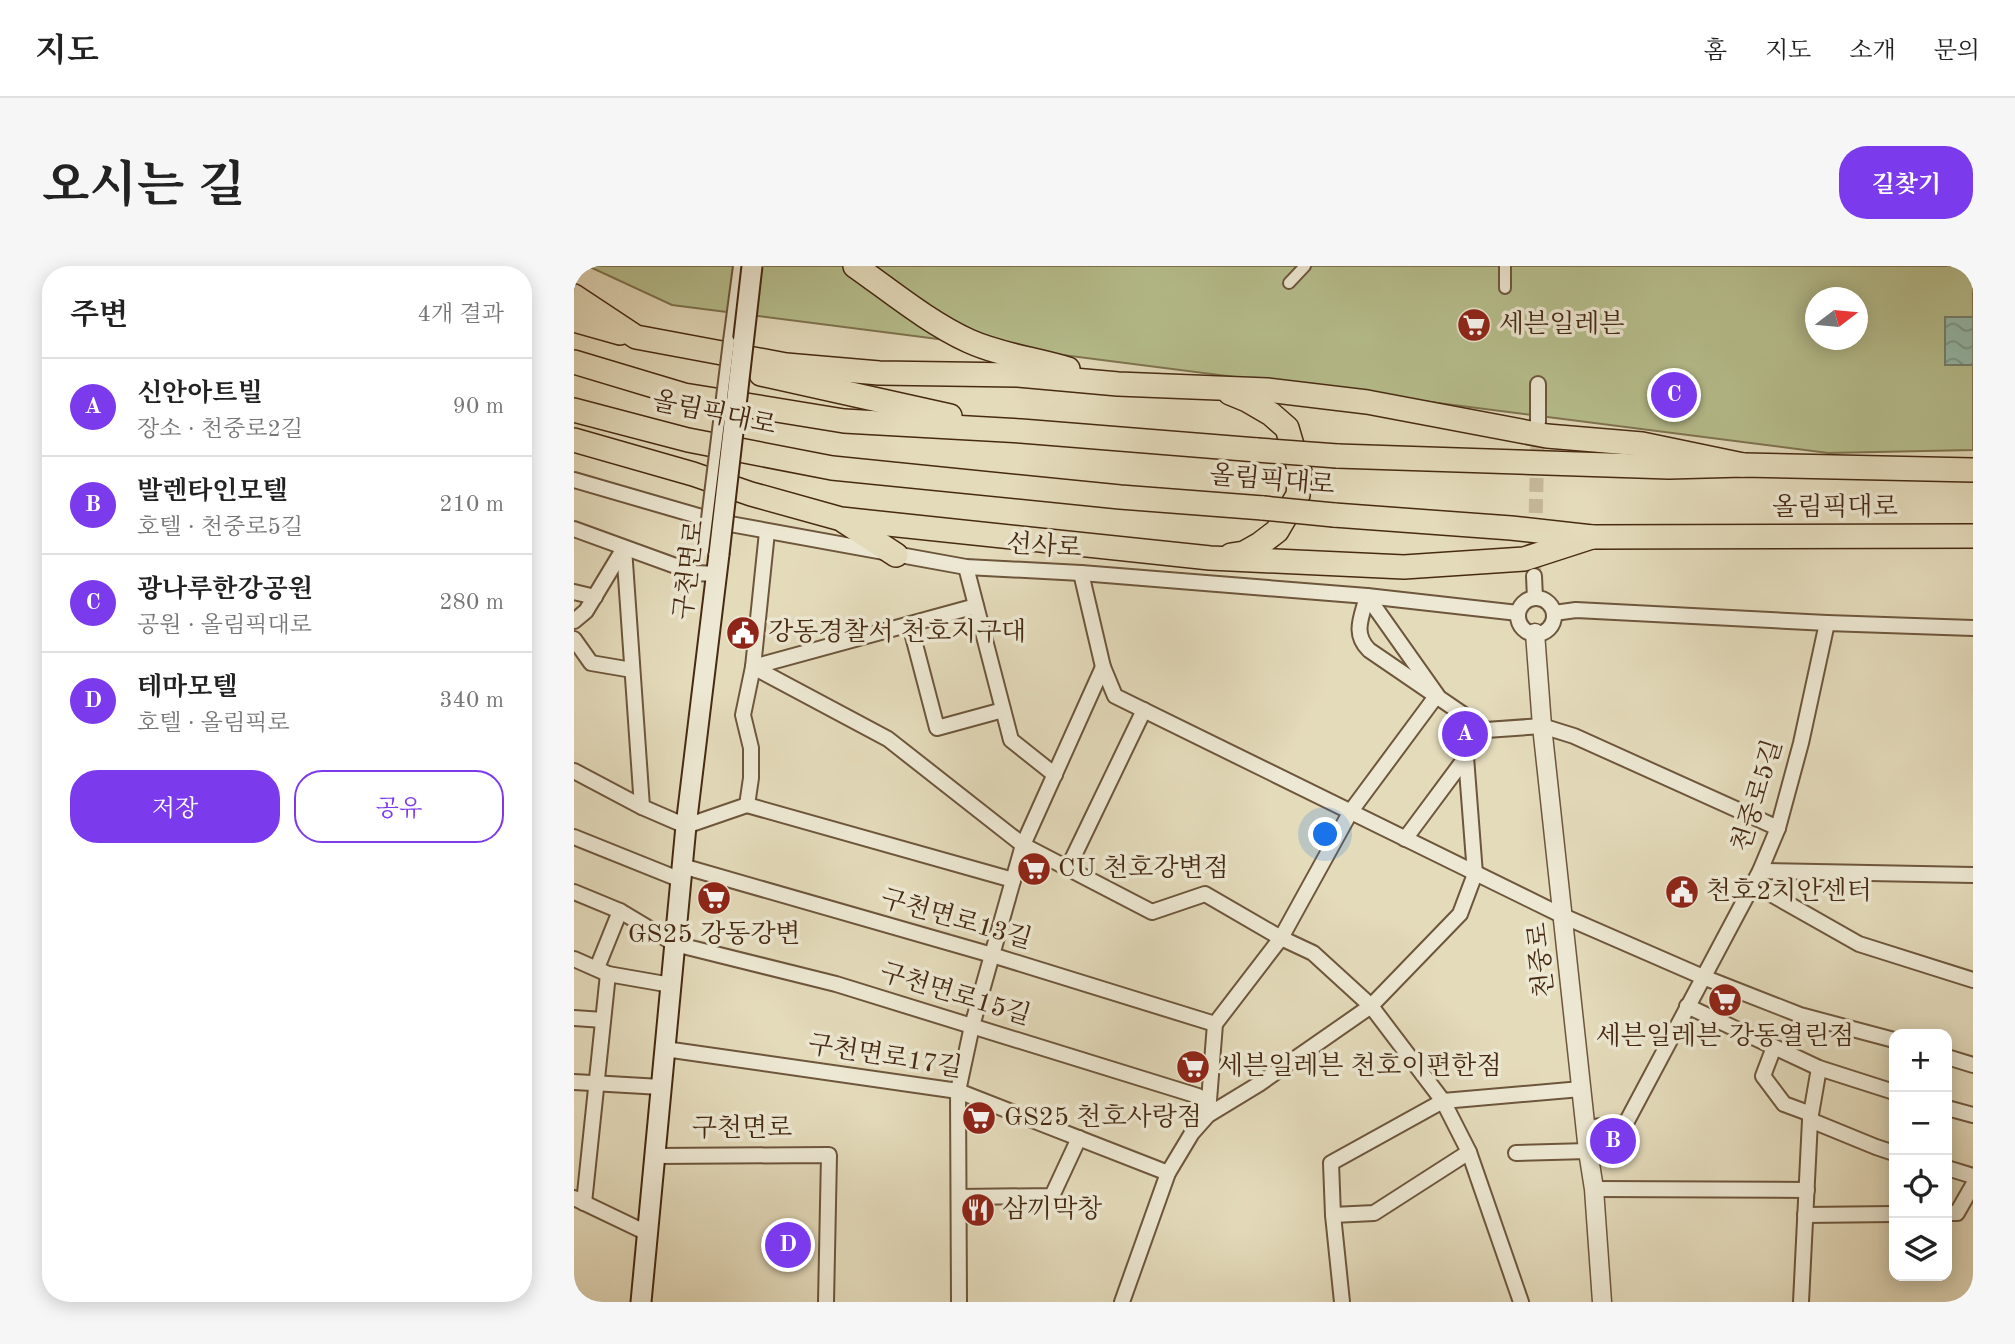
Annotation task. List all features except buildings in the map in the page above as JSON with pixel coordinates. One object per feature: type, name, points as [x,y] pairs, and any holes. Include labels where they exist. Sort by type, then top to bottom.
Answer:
[{"type":"highway","points":[[855,266],[946,330],[971,342],[1118,384]]},
{"type":"highway","points":[[575,305],[685,356],[845,394],[1021,431]]},
{"type":"highway","points":[[644,339],[786,365],[879,373],[1018,375],[1118,384],[1267,390],[1367,402],[1547,436],[1642,444],[1743,465]]},
{"type":"highway","name":"올림픽대로","points":[[574,362],[684,395],[844,421],[1021,431],[1337,456],[1670,467],[1743,465],[1973,470]]},
{"type":"highway","points":[[1210,558],[1244,553],[1277,531],[1298,495],[1300,472],[1287,429],[1270,414],[1247,400],[1216,388]]},
{"type":"highway","name":"올림픽대로","points":[[574,410],[688,440],[832,468],[1120,497],[1511,528],[1592,537],[1973,536]]},
{"type":"highway","points":[[574,440],[841,519],[1210,558],[1404,567],[1524,559],[1592,537]]},
{"type":"highway","points":[[574,451],[697,488],[751,494]]},
{"type":"highway","points":[[841,519],[896,555]]},
{"type":"main road","name":"구천면로","points":[[641,1302],[686,826],[717,574],[711,552],[752,266]]},
{"type":"street","points":[[711,552],[739,266]]},
{"type":"street","points":[[1289,283],[1305,266]]},
{"type":"street","points":[[1505,266],[1505,288]]},
{"type":"street","points":[[1538,384],[1538,422]]},
{"type":"street","name":"선사로","points":[[574,480],[719,522],[966,567],[1081,573],[1367,596],[1518,613]]},
{"type":"street","points":[[574,529],[695,573],[717,574]]},
{"type":"street","points":[[747,805],[751,779],[751,748],[743,715],[753,667],[767,532]]},
{"type":"street","points":[[574,621],[586,611],[624,548]]},
{"type":"street","points":[[624,548],[642,807]]},
{"type":"street","points":[[966,567],[1011,740],[1055,775]]},
{"type":"street","points":[[1081,573],[1103,667],[1115,696],[1563,916],[1703,977],[1800,1015],[1889,1040]]},
{"type":"street","points":[[1534,576],[1535,598]]},
{"type":"street","points":[[574,592],[595,597]]},
{"type":"street","points":[[1367,596],[1358,630],[1361,642],[1486,730],[1542,726],[1574,736],[1778,828]]},
{"type":"street","points":[[1367,596],[1437,695]]},
{"type":"street","points":[[1543,599],[1554,613],[1554,618],[1544,632],[1527,631],[1519,622],[1518,613],[1526,600],[1543,599]]},
{"type":"street","points":[[753,667],[976,606]]},
{"type":"street","points":[[1554,613],[1576,610],[1973,628]]},
{"type":"street","name":"천중로5길","points":[[1586,1128],[1626,1123],[1760,871],[1778,828],[1801,743],[1827,623]]},
{"type":"street","points":[[910,625],[937,728],[1003,710]]},
{"type":"street","name":"천중로","points":[[1535,633],[1542,726],[1594,1189],[1602,1302]]},
{"type":"street","points":[[574,639],[592,663],[632,670]]},
{"type":"street","points":[[753,667],[888,740],[1023,845],[1152,912],[1205,894],[1281,938],[1313,953],[1371,1006],[1443,1101],[1469,1152],[1521,1302]]},
{"type":"street","points":[[959,1302],[958,1091],[972,1026],[1023,845],[1103,667]]},
{"type":"street","points":[[1208,1115],[1215,1024],[1281,938],[1351,811],[1437,695]]},
{"type":"street","points":[[1068,868],[1144,710]]},
{"type":"street","points":[[1405,839],[1486,730]]},
{"type":"street","points":[[1122,1302],[1168,1173],[1192,1133],[1208,1115],[1259,1084],[1371,1006],[1460,914],[1475,874],[1466,757]]},
{"type":"street","points":[[574,771],[642,807],[686,826],[747,805],[1013,880]]},
{"type":"street","points":[[574,837],[682,873]]},
{"type":"street","points":[[1760,871],[1973,875]]},
{"type":"street","name":"구천면로13길","points":[[682,873],[992,956],[1215,1024]]},
{"type":"street","points":[[1753,884],[1860,944],[1973,980]]},
{"type":"street","name":"구천면로15길","points":[[574,892],[620,911],[675,944],[836,984],[1198,1096],[1208,1115]]},
{"type":"street","points":[[620,911],[602,971],[603,1020],[590,1142],[579,1201],[647,1233]]},
{"type":"street","points":[[574,958],[602,971],[671,985]]},
{"type":"street","points":[[1687,1006],[1819,1068],[1889,1090]]},
{"type":"street","points":[[574,1018],[603,1020]]},
{"type":"street","points":[[1774,1047],[1763,1076],[1784,1104],[1889,1151]]},
{"type":"street","name":"구천면로17길","points":[[665,1049],[958,1091],[1168,1173]]},
{"type":"street","points":[[1952,1059],[1973,1065]]},
{"type":"street","points":[[1801,1302],[1811,1117],[1819,1068]]},
{"type":"street","points":[[574,1082],[661,1087]]},
{"type":"street","points":[[1342,1302],[1333,1215],[1331,1163],[1443,1101],[1581,1088]]},
{"type":"street","points":[[1952,1109],[1973,1115]]},
{"type":"street","points":[[960,1197],[1052,1196],[1079,1138]]},
{"type":"street","points":[[574,1141],[590,1142]]},
{"type":"street","points":[[1516,1153],[1588,1151]]},
{"type":"street","points":[[1333,1215],[1374,1213],[1469,1152]]},
{"type":"street","name":"구천면로","points":[[655,1156],[829,1155],[826,1302]]},
{"type":"street","points":[[1952,1170],[1973,1176]]},
{"type":"street","points":[[1952,1213],[1957,1213],[1973,1185]]},
{"type":"street","points":[[1594,1189],[1807,1190]]},
{"type":"street","points":[[1805,1215],[1889,1214]]},
{"type":"shaded area","points":[[588,266],[1973,266],[1973,450],[1828,453],[672,305]]},
{"type":"water","points":[[1945,317],[1973,317],[1973,365],[1945,365]]},
{"type":"tunnel","points":[[1534,576],[1538,427]]},
{"type":"place","name":"세븐일레븐","points":[[1474,325]]},
{"type":"place","name":"광나루한강공원","points":[[1674,395]]},
{"type":"place","name":"강동경찰서 천호지구대","points":[[743,633]]},
{"type":"place","name":"신안아트빌","points":[[1465,734]]},
{"type":"place","name":"CU 천호강변점","points":[[1034,869]]},
{"type":"place","name":"천호2치안센터","points":[[1682,892]]},
{"type":"place","name":"GS25 강동강변","points":[[714,898]]},
{"type":"place","name":"세븐일레븐 강동열린점","points":[[1725,1000]]},
{"type":"place","name":"세븐일레븐 천호이편한점","points":[[1193,1067]]},
{"type":"place","name":"GS25 천호사랑점","points":[[979,1118]]},
{"type":"place","name":"발렌타인모텔","points":[[1613,1141]]},
{"type":"place","name":"삼끼막창","points":[[978,1210]]},
{"type":"place","name":"테마모텔","points":[[788,1245]]}]
